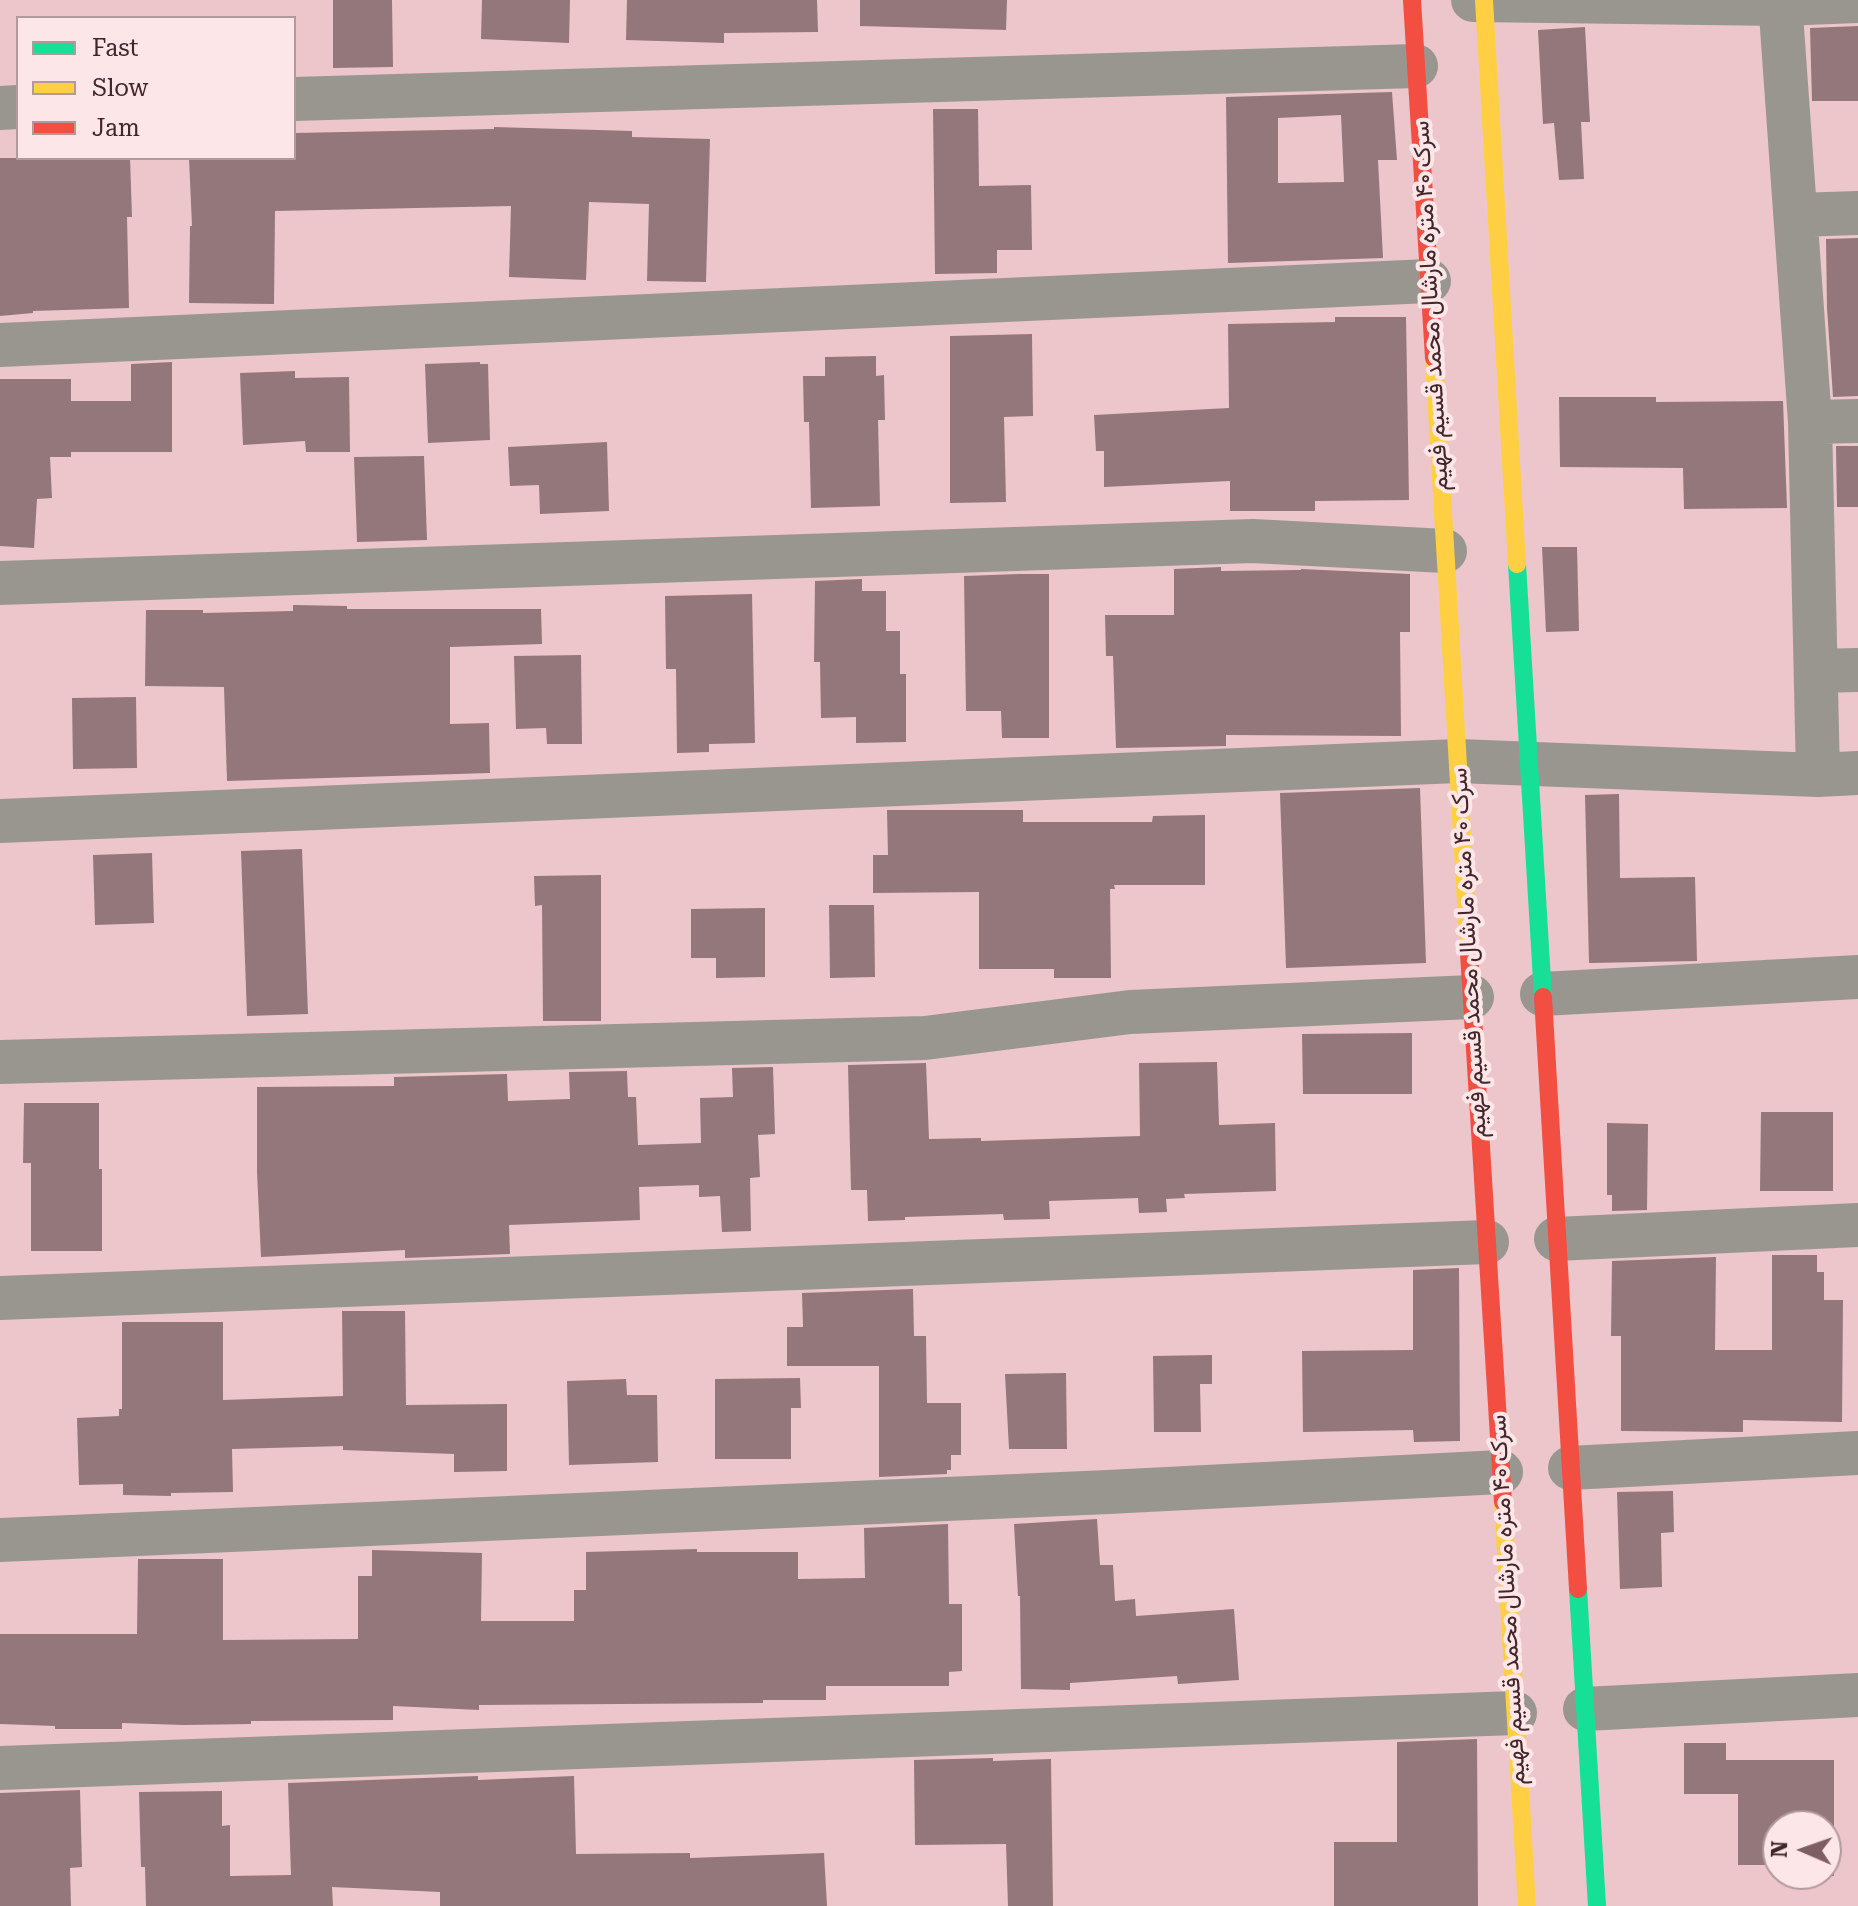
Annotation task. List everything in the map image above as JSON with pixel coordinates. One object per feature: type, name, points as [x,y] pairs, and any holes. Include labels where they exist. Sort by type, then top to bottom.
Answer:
[{"type":"street","name":"سرک ۴۰ متره مارشال محمد قسیم فهیم","points":[[1412,0],[1527,1906]]},
{"type":"street","points":[[1473,0],[1858,1]]},
{"type":"street","points":[[1484,0],[1597,1906]]},
{"type":"street","points":[[0,821],[1458,761],[1838,774],[1837,670],[1810,422],[1780,2]]},
{"type":"street","points":[[296,99],[1416,66]]},
{"type":"street","points":[[1796,215],[1858,213]]},
{"type":"street","points":[[0,345],[1429,281]]},
{"type":"street","points":[[1810,422],[1858,421]]},
{"type":"street","points":[[0,583],[1253,541],[1445,551]]},
{"type":"street","points":[[1542,994],[1858,977]]},
{"type":"street","points":[[0,1062],[925,1038],[1130,1012],[1472,997]]},
{"type":"street","points":[[1556,1239],[1858,1225]]},
{"type":"street","points":[[0,1298],[1487,1242]]},
{"type":"street","points":[[1570,1468],[1858,1453]]},
{"type":"street","points":[[0,1540],[1501,1472]]},
{"type":"street","points":[[1585,1709],[1858,1695]]},
{"type":"street","points":[[0,1768],[1515,1713]]},
{"type":"building","points":[[333,0],[392,0],[393,67],[333,68]]},
{"type":"building","points":[[482,0],[570,0],[569,43],[481,39]]},
{"type":"building","points":[[627,0],[817,0],[818,32],[724,33],[724,43],[626,40]]},
{"type":"building","points":[[860,0],[1007,0],[1006,30],[860,26]]},
{"type":"building","points":[[1858,26],[1858,101],[1812,101],[1810,28]]},
{"type":"building","points":[[1585,27],[1590,122],[1581,122],[1584,179],[1559,180],[1554,123],[1543,124],[1538,30]]},
{"type":"building","points":[[1392,92],[1397,160],[1378,160],[1383,258],[1228,263],[1226,97]],"holes":[[[1341,115],[1344,182],[1278,183],[1278,118]]]},
{"type":"building","points":[[933,109],[978,109],[979,186],[1031,185],[1032,250],[997,250],[997,273],[935,274]]},
{"type":"building","points":[[494,129],[632,131],[632,137],[710,139],[706,282],[647,281],[649,204],[589,202],[586,280],[509,277],[511,206],[275,211],[274,304],[189,303],[192,226],[189,160],[296,160],[296,133]]},
{"type":"building","points":[[0,158],[130,160],[132,217],[127,217],[129,308],[33,311],[0,316]]},
{"type":"building","points":[[1858,238],[1858,396],[1833,397],[1826,239]]},
{"type":"building","points":[[1335,317],[1406,317],[1409,500],[1315,501],[1315,511],[1230,511],[1230,481],[1104,487],[1104,451],[1096,451],[1094,415],[1229,408],[1228,324],[1335,322]]},
{"type":"building","points":[[1032,334],[1033,416],[1004,417],[1006,502],[950,503],[950,336]]},
{"type":"building","points":[[876,356],[876,376],[884,375],[885,420],[878,420],[880,506],[811,508],[809,422],[804,422],[803,376],[825,376],[825,357]]},
{"type":"building","points":[[172,362],[172,452],[71,452],[71,457],[50,457],[52,498],[37,499],[34,548],[0,546],[0,379],[71,379],[71,401],[131,401],[131,364]]},
{"type":"building","points":[[425,364],[488,364],[490,440],[428,443]]},
{"type":"building","points":[[295,371],[295,378],[349,377],[350,452],[306,452],[305,441],[243,445],[240,373]]},
{"type":"building","points":[[1559,397],[1656,397],[1656,402],[1783,401],[1787,508],[1684,509],[1683,468],[1560,467]]},
{"type":"building","points":[[607,442],[609,511],[540,514],[539,485],[510,486],[508,447]]},
{"type":"building","points":[[1836,446],[1858,446],[1858,507],[1837,507]]},
{"type":"building","points":[[424,456],[427,540],[357,542],[354,457]]},
{"type":"building","points":[[1542,547],[1577,547],[1579,631],[1546,632]]},
{"type":"building","points":[[1221,567],[1221,571],[1301,569],[1410,574],[1410,632],[1400,632],[1401,736],[1226,735],[1226,746],[1116,748],[1113,656],[1106,656],[1105,615],[1174,615],[1174,569]]},
{"type":"building","points":[[1049,574],[1049,738],[1002,738],[1001,711],[966,711],[964,576]]},
{"type":"building","points":[[862,579],[862,591],[886,591],[886,631],[900,631],[900,674],[906,674],[906,742],[856,743],[856,717],[821,718],[820,662],[814,662],[815,581]]},
{"type":"building","points":[[752,594],[755,743],[709,744],[709,752],[677,753],[676,669],[666,669],[665,596]]},
{"type":"building","points":[[293,605],[347,606],[347,609],[541,609],[542,644],[450,647],[450,724],[489,723],[490,773],[227,781],[224,687],[145,686],[146,610],[203,610],[203,613],[293,611]]},
{"type":"building","points":[[581,655],[582,744],[547,744],[546,728],[516,729],[514,656]]},
{"type":"building","points":[[136,697],[137,768],[73,769],[72,698]]},
{"type":"building","points":[[1420,788],[1426,963],[1286,968],[1280,793]]},
{"type":"building","points":[[1619,794],[1620,878],[1695,877],[1697,961],[1589,963],[1585,795]]},
{"type":"building","points":[[887,810],[1023,810],[1023,822],[1152,822],[1153,816],[1205,815],[1205,885],[1114,885],[1115,889],[1110,889],[1111,978],[1054,978],[1054,969],[979,969],[979,892],[873,893],[873,855],[888,855]]},
{"type":"building","points":[[302,849],[308,1014],[247,1016],[241,851]]},
{"type":"building","points":[[152,853],[154,923],[95,925],[93,855]]},
{"type":"building","points":[[601,875],[601,1021],[543,1021],[542,905],[535,906],[534,876]]},
{"type":"building","points":[[829,905],[874,905],[875,977],[830,978]]},
{"type":"building","points":[[765,908],[765,977],[716,978],[716,958],[691,958],[691,909]]},
{"type":"building","points":[[1412,1033],[1412,1094],[1303,1094],[1302,1034]]},
{"type":"building","points":[[1217,1062],[1219,1125],[1275,1123],[1276,1191],[1184,1194],[1185,1198],[1166,1199],[1167,1212],[1139,1213],[1138,1198],[1049,1201],[1050,1219],[1004,1220],[1003,1214],[868,1221],[867,1190],[851,1190],[848,1065],[926,1063],[929,1139],[981,1138],[981,1141],[1140,1136],[1139,1063]]},
{"type":"building","points":[[773,1067],[775,1134],[758,1135],[760,1177],[750,1178],[751,1231],[722,1232],[720,1196],[699,1197],[699,1185],[639,1187],[640,1220],[509,1225],[510,1254],[405,1258],[405,1250],[261,1257],[257,1087],[394,1086],[394,1077],[507,1074],[508,1101],[570,1099],[569,1072],[627,1071],[628,1097],[636,1097],[638,1145],[701,1143],[700,1098],[733,1097],[732,1068]]},
{"type":"building","points":[[24,1103],[99,1103],[102,1251],[31,1251],[31,1163],[23,1163]]},
{"type":"building","points":[[1761,1112],[1833,1112],[1833,1191],[1760,1191]]},
{"type":"building","points":[[1607,1123],[1648,1124],[1647,1210],[1612,1211],[1612,1195],[1607,1195]]},
{"type":"building","points":[[1772,1255],[1817,1255],[1817,1272],[1824,1272],[1824,1300],[1843,1300],[1842,1422],[1743,1420],[1743,1432],[1621,1431],[1621,1336],[1611,1336],[1612,1261],[1716,1257],[1715,1350],[1772,1350]]},
{"type":"building","points":[[1459,1268],[1460,1441],[1414,1442],[1413,1430],[1303,1432],[1302,1351],[1413,1350],[1413,1270]]},
{"type":"building","points":[[913,1289],[914,1336],[926,1336],[927,1403],[961,1403],[961,1455],[951,1455],[951,1470],[947,1470],[947,1474],[879,1477],[879,1366],[787,1366],[787,1327],[803,1327],[802,1293]]},
{"type":"building","points":[[342,1311],[405,1311],[406,1405],[507,1404],[507,1471],[454,1472],[454,1454],[343,1450],[343,1446],[232,1449],[233,1492],[123,1495],[123,1484],[79,1485],[77,1418],[119,1416],[119,1409],[122,1409],[122,1322],[223,1322],[223,1400],[343,1396]]},
{"type":"building","points":[[1212,1355],[1212,1384],[1200,1384],[1201,1432],[1154,1432],[1153,1356]]},
{"type":"building","points":[[1066,1373],[1067,1449],[1009,1449],[1005,1374]]},
{"type":"building","points":[[800,1378],[801,1408],[791,1408],[791,1459],[715,1459],[715,1379]]},
{"type":"building","points":[[626,1379],[627,1395],[657,1395],[658,1462],[569,1465],[567,1381]]},
{"type":"building","points":[[1673,1491],[1674,1532],[1661,1533],[1662,1587],[1620,1589],[1617,1492]]},
{"type":"building","points":[[1097,1519],[1100,1565],[1113,1565],[1115,1601],[1135,1599],[1136,1616],[1234,1609],[1239,1680],[1178,1684],[1177,1676],[1070,1683],[1070,1690],[1021,1689],[1020,1596],[1014,1524]]},
{"type":"building","points":[[948,1524],[949,1604],[962,1604],[962,1671],[949,1672],[949,1686],[826,1686],[826,1700],[763,1700],[763,1703],[479,1705],[479,1710],[393,1706],[393,1720],[184,1725],[122,1723],[122,1729],[55,1729],[55,1726],[0,1724],[0,1634],[137,1634],[138,1559],[223,1559],[223,1640],[358,1639],[358,1576],[372,1576],[372,1550],[482,1553],[481,1621],[574,1621],[574,1590],[586,1590],[586,1552],[697,1549],[697,1552],[798,1552],[798,1579],[865,1578],[864,1528]]},
{"type":"building","points":[[1477,1739],[1478,1906],[1334,1906],[1334,1842],[1397,1842],[1397,1742]]},
{"type":"building","points":[[1684,1743],[1726,1743],[1726,1760],[1834,1760],[1834,1810],[1762,1810],[1762,1865],[1738,1865],[1738,1794],[1684,1794]]},
{"type":"building","points":[[993,1758],[993,1761],[1051,1759],[1053,1906],[1008,1906],[1006,1844],[915,1845],[914,1760]]},
{"type":"building","points":[[478,1776],[478,1780],[574,1776],[576,1854],[690,1853],[690,1858],[824,1853],[827,1906],[440,1906],[440,1892],[332,1887],[333,1906],[146,1906],[145,1867],[141,1867],[139,1792],[222,1791],[222,1826],[230,1825],[230,1876],[291,1875],[288,1783]]},
{"type":"building","points":[[80,1790],[82,1867],[70,1868],[71,1906],[0,1906],[0,1793]]},
{"type":"traffic: fast","points":[[1517,564],[1543,997]]},
{"type":"traffic: fast","points":[[1578,1589],[1597,1906]]},
{"type":"traffic: slow","points":[[1484,0],[1517,564]]},
{"type":"traffic: slow","points":[[1434,358],[1469,953]]},
{"type":"traffic: slow","points":[[1503,1502],[1527,1906]]},
{"type":"traffic: jam","points":[[1412,0],[1434,358]]},
{"type":"traffic: jam","points":[[1469,953],[1503,1502]]},
{"type":"traffic: jam","points":[[1543,997],[1578,1589]]}]
